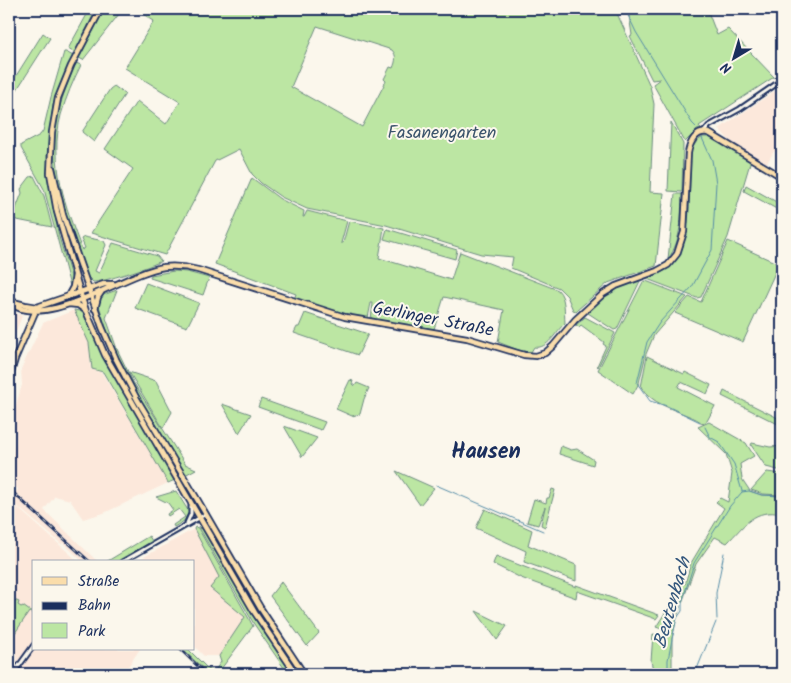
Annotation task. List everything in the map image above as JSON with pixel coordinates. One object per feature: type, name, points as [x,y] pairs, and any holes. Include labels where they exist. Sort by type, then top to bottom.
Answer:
[{"type":"main road","points":[[101,9],[71,66],[61,90],[52,132],[50,173],[52,192],[82,299],[105,355],[255,613],[296,674]]},
{"type":"main road","points":[[704,132],[734,147],[782,177]]},
{"type":"main road","name":"Gerlinger Straße","points":[[36,309],[82,299],[133,276],[159,268],[190,268],[345,318],[467,338],[524,355],[540,355],[553,346],[583,312],[603,294],[616,286],[664,269],[673,261],[684,232],[689,146],[696,135],[704,132]]},
{"type":"main road","points":[[51,164],[63,214],[95,309],[119,366],[261,609],[304,674]]},
{"type":"main road","points":[[67,297],[73,287],[75,275]]},
{"type":"main road","name":"Gerlinger Straße","points":[[36,309],[104,284],[114,284]]},
{"type":"main road","points":[[95,309],[98,297],[103,290]]},
{"type":"main road","points":[[9,302],[36,309],[15,359],[9,379]]},
{"type":"main road","points":[[68,303],[78,305],[86,311]]},
{"type":"street","points":[[704,132],[709,126],[740,109],[782,80]]},
{"type":"street","points":[[186,525],[192,510],[188,496]]},
{"type":"street","points":[[125,560],[206,514]]},
{"type":"street","points":[[13,674],[32,648]]},
{"type":"shaded area","points":[[782,86],[782,151],[779,153],[774,151],[766,165],[730,141],[719,129]]},
{"type":"shaded area","points":[[9,309],[22,316],[9,349]]},
{"type":"shaded area","points":[[74,310],[89,343],[91,369],[102,373],[168,483],[104,513],[83,519],[70,500],[55,496],[44,510],[96,560],[81,560],[10,500],[12,496],[9,493],[9,486],[16,492],[18,489],[9,482],[9,470],[16,441],[14,411],[22,385],[21,369],[43,323]]},
{"type":"shaded area","points":[[9,500],[77,560],[32,560],[32,650],[139,650],[123,674],[9,674]]},
{"type":"shaded area","points":[[194,529],[220,577],[211,588],[245,617],[219,656],[204,656],[195,647],[195,560],[139,560]]},
{"type":"green space","points":[[90,9],[96,9],[75,53],[68,49]]},
{"type":"green space","points":[[105,9],[123,9],[83,60],[79,58]]},
{"type":"green space","name":"Fasanengarten","points":[[135,9],[266,9],[270,12],[272,9],[615,9],[650,86],[654,104],[650,192],[664,193],[656,266],[608,283],[576,311],[573,310],[567,296],[559,288],[511,268],[513,257],[481,254],[386,225],[307,209],[281,197],[252,174],[239,149],[215,161],[165,255],[91,233],[133,169],[105,149],[137,101],[166,124],[180,102],[125,68],[154,21]],"holes":[[[317,26],[392,50],[395,56],[393,68],[390,67],[384,79],[386,81],[362,127],[291,87]]]},
{"type":"green space","points":[[628,9],[707,9],[717,35],[728,29],[774,77],[699,126],[701,129],[697,130],[685,142],[653,84],[660,79],[652,80],[630,36],[632,35]]},
{"type":"green space","points":[[43,33],[50,38],[9,102],[9,87]]},
{"type":"green space","points":[[64,52],[73,56],[53,105],[47,155],[49,184],[59,237],[72,280],[71,287],[44,189],[21,148],[21,145],[40,135],[43,131]]},
{"type":"green space","points":[[76,63],[81,65],[61,115],[57,150],[58,167],[65,200],[82,250],[85,248],[81,239],[84,237],[104,241],[106,245],[95,271],[99,273],[113,243],[157,256],[161,261],[127,274],[98,282],[93,282],[88,277],[73,237],[57,176],[55,135],[58,114]]},
{"type":"green space","points":[[114,86],[125,94],[94,142],[82,132],[110,89]]},
{"type":"green space","points":[[671,122],[683,144],[682,192],[668,191]]},
{"type":"green space","points":[[703,137],[709,137],[750,160],[750,163],[728,237],[701,297],[697,298],[645,277],[667,269],[676,259],[683,246],[689,214],[691,150],[697,141]]},
{"type":"green space","points":[[34,176],[44,196],[52,227],[12,219],[22,193],[21,189],[30,177]]},
{"type":"green space","points":[[252,178],[280,199],[304,211],[303,217],[307,211],[347,221],[341,243],[343,243],[349,221],[384,228],[379,258],[451,280],[460,252],[558,290],[563,301],[565,323],[548,343],[543,346],[534,347],[531,352],[518,350],[498,342],[504,310],[444,297],[434,329],[371,319],[373,303],[371,303],[368,318],[366,319],[322,311],[293,302],[296,294],[215,264]]},
{"type":"green space","points":[[746,185],[782,205],[782,212],[744,191]]},
{"type":"green space","points":[[675,194],[682,194],[681,219],[676,244],[668,259]]},
{"type":"green space","points":[[387,229],[457,250],[455,259],[384,239]]},
{"type":"green space","points":[[728,241],[779,264],[743,342],[675,313],[689,297],[701,302]]},
{"type":"green space","points":[[174,271],[187,272],[209,278],[203,295],[150,278],[151,275]]},
{"type":"green space","points":[[641,279],[617,329],[614,330],[588,313],[591,307],[603,297]]},
{"type":"green space","points":[[646,281],[687,297],[654,335],[646,354],[639,383],[633,394],[598,370],[643,282]]},
{"type":"green space","points":[[146,283],[199,303],[187,327],[135,308]]},
{"type":"green space","points":[[117,290],[106,318],[117,349],[133,382],[185,464],[196,469],[185,475],[129,379],[111,342],[99,306],[100,296]]},
{"type":"green space","points":[[81,309],[107,362],[175,480],[168,483],[103,372],[92,369],[89,343],[74,310],[79,311]]},
{"type":"green space","points":[[305,313],[368,334],[358,355],[294,333]]},
{"type":"green space","points":[[585,317],[615,333],[598,367],[606,346],[603,344],[604,342],[581,325],[579,327],[576,325]]},
{"type":"green space","points":[[647,356],[711,385],[707,394],[681,382],[678,387],[715,406],[707,421],[703,424],[695,418],[662,405],[646,393],[641,387]]},
{"type":"green space","points":[[129,372],[156,381],[172,412],[163,428]]},
{"type":"green space","points":[[350,380],[353,381],[352,384],[355,386],[357,383],[369,388],[360,414],[352,416],[336,409]]},
{"type":"green space","points":[[724,391],[782,420],[782,426],[722,396]]},
{"type":"green space","points":[[261,399],[325,422],[321,430],[258,407]]},
{"type":"green space","points":[[222,404],[251,414],[239,433]]},
{"type":"green space","points":[[709,422],[746,443],[754,456],[740,464],[742,479],[750,491],[761,495],[782,496],[782,514],[764,513],[757,516],[745,524],[727,543],[715,537],[696,564],[682,603],[675,596],[676,581],[685,584],[691,563],[724,508],[716,502],[720,498],[728,502],[732,473],[726,454],[698,427]]},
{"type":"green space","points":[[284,426],[317,438],[302,457]]},
{"type":"green space","points":[[752,443],[770,447],[782,446],[782,471],[766,467],[751,445]]},
{"type":"green space","points":[[561,446],[571,450],[577,449],[594,460],[593,465],[559,454]]},
{"type":"green space","points":[[396,471],[432,487],[434,488],[420,505]]},
{"type":"green space","points":[[767,472],[782,474],[782,495],[763,494],[751,490]]},
{"type":"green space","points":[[552,489],[555,490],[545,527],[541,525],[545,507],[538,525],[527,522],[534,499],[546,503]]},
{"type":"green space","points":[[176,491],[189,512],[184,521],[174,527],[173,525],[185,517],[179,509],[168,516],[167,514],[173,510],[168,503],[156,497]]},
{"type":"green space","points":[[485,509],[532,530],[528,545],[576,565],[576,581],[524,562],[526,551],[476,528]]},
{"type":"green space","points":[[198,526],[205,530],[294,674],[279,674],[284,668],[254,624]]},
{"type":"green space","points":[[195,527],[198,528],[253,626],[219,674],[209,674],[183,650],[189,650],[209,670],[215,670],[221,662],[219,656],[245,617],[210,588],[219,577],[194,529]]},
{"type":"green space","points":[[149,536],[152,541],[121,560],[109,560]]},
{"type":"green space","points":[[496,556],[576,587],[576,585],[659,615],[656,619],[577,591],[576,598],[521,578],[493,564]]},
{"type":"green space","points":[[231,567],[240,577],[262,615],[302,674],[299,674],[260,617]]},
{"type":"green space","points":[[281,582],[319,633],[307,646],[270,596]]},
{"type":"green space","points":[[9,599],[13,602],[12,599],[19,602],[18,605],[23,606],[32,613],[29,612],[9,642],[9,609],[11,605]]},
{"type":"green space","points":[[672,602],[680,605],[672,638],[672,674],[654,674],[651,661],[653,634],[663,636],[670,632],[656,627]]},
{"type":"green space","points":[[476,611],[507,626],[497,640]]},
{"type":"waterway","points":[[625,9],[636,32],[692,123],[697,128]]},
{"type":"waterway","points":[[700,422],[667,406],[650,401],[637,383],[647,342],[660,322],[692,287],[712,250],[716,183],[712,160],[702,138]]},
{"type":"waterway","points":[[705,427],[710,437],[719,442],[734,464],[742,491]]},
{"type":"waterway","points":[[436,485],[543,531]]},
{"type":"waterway","points":[[742,492],[749,491],[762,495],[782,496]]},
{"type":"waterway","name":"Beutenbach","points":[[668,674],[668,660],[672,639],[677,618],[682,611],[682,602],[694,563],[730,506],[742,492]]},
{"type":"waterway","points":[[717,619],[716,593],[724,553]]},
{"type":"waterway","points":[[695,674],[716,622]]},
{"type":"railway","points":[[9,489],[88,560]]},
{"type":"railway","points":[[181,650],[206,674]]},
{"type":"district","name":"Hausen","points":[[486,452]]}]
